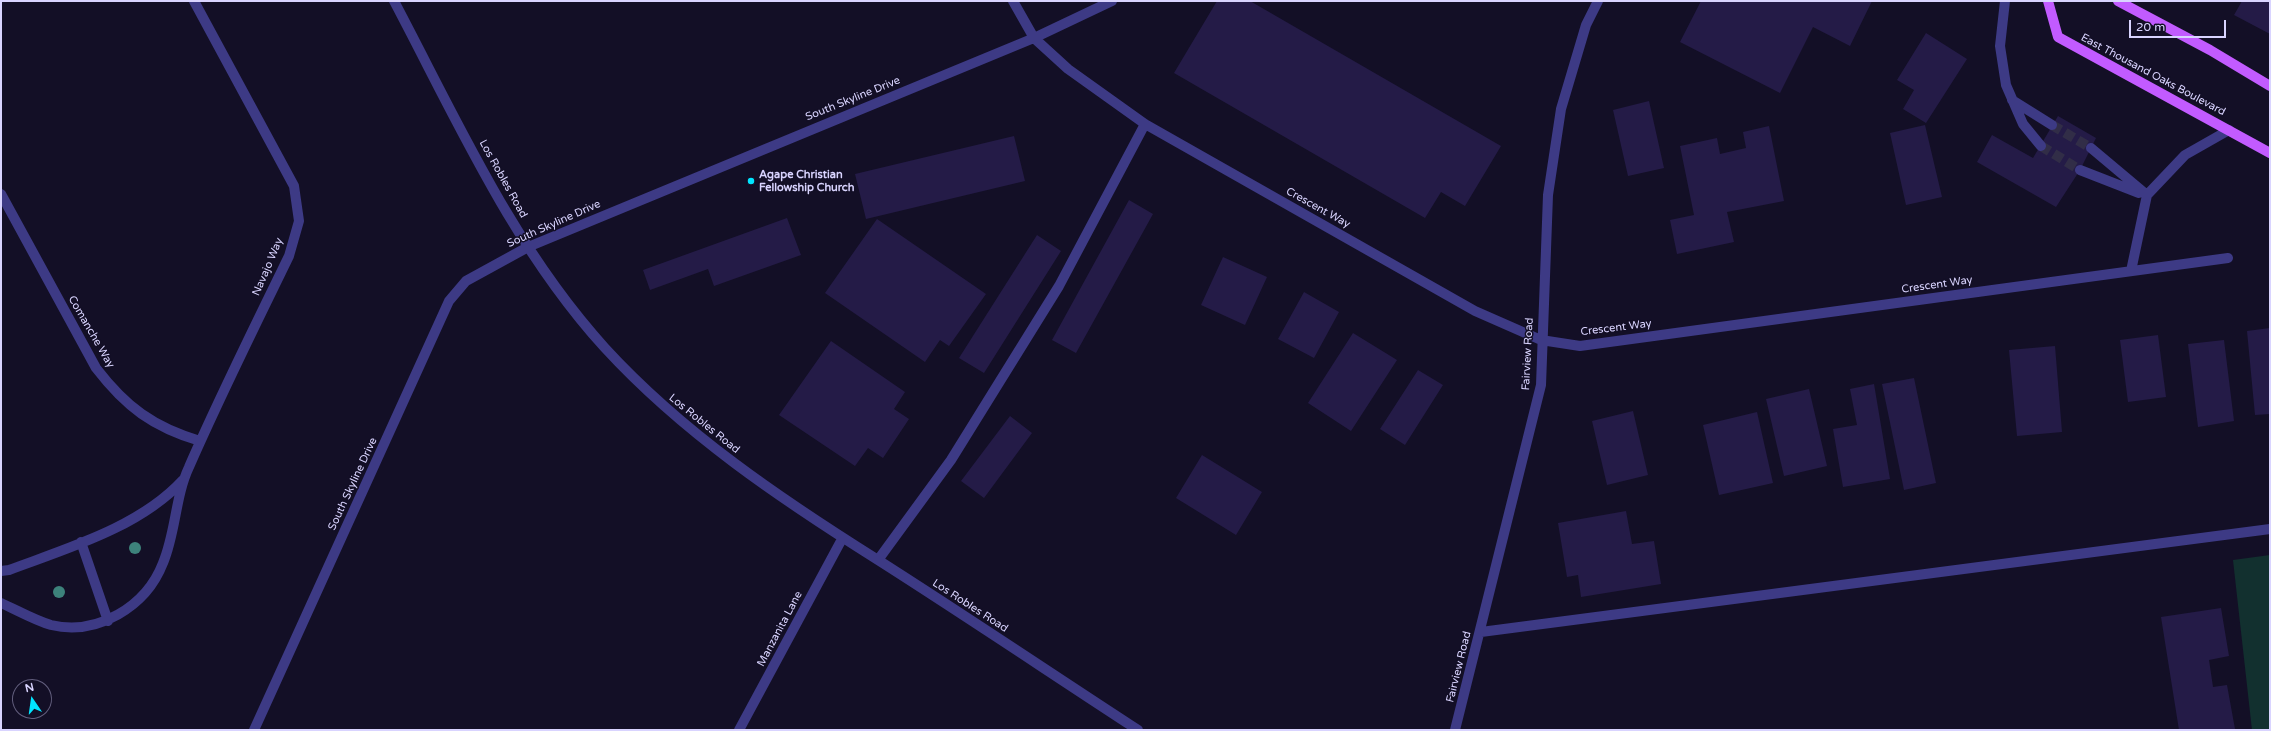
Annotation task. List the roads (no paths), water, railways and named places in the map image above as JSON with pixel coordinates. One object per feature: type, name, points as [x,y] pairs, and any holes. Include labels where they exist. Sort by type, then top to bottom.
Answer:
[{"type":"main road","name":"East Thousand Oaks Boulevard","points":[[2048,1],[2058,37],[2270,153]]},
{"type":"main road","points":[[2118,1],[2210,50],[2270,86]]},
{"type":"street","name":"Navajo Way","points":[[1,603],[50,624],[76,628],[92,626],[108,621],[136,601],[149,587],[163,564],[173,531],[183,479],[288,256],[298,221],[294,186],[194,1]]},
{"type":"street","name":"Los Robles Road","points":[[394,1],[499,199],[528,247],[560,292],[604,347],[658,402],[729,460],[842,539],[878,560],[1138,730]]},
{"type":"street","name":"Crescent Way","points":[[1013,1],[1034,38],[1068,69],[1145,124],[1475,311],[1541,340],[1580,346],[2228,258]]},
{"type":"street","name":"South Skyline Drive","points":[[254,730],[449,301],[466,281],[528,247],[1034,38],[1112,1]]},
{"type":"street","name":"Fairview Road","points":[[1455,730],[1481,632],[1541,385],[1541,340],[1548,195],[1561,109],[1586,24],[1598,1]]},
{"type":"street","points":[[2006,1],[2000,46],[2006,86],[2023,124],[2041,146]]},
{"type":"street","points":[[2012,100],[2052,125]]},
{"type":"street","points":[[878,560],[951,460],[1059,286],[1145,124]]},
{"type":"street","points":[[2131,270],[2147,195],[2185,155],[2229,130]]},
{"type":"street","points":[[2091,148],[2147,195]]},
{"type":"street","points":[[2080,170],[2147,195]]},
{"type":"street","name":"Comanche Way","points":[[1,194],[96,368],[116,394],[137,411],[171,432],[200,441]]},
{"type":"street","name":"Navajo Way","points":[[1,571],[9,570],[81,542],[133,519],[167,497],[183,479]]},
{"type":"street","points":[[1481,632],[2270,529]]},
{"type":"street","name":"Manzanita Lane","points":[[739,730],[842,539]]},
{"type":"street","points":[[81,542],[108,621]]},
{"type":"tunnel","points":[[2052,125],[2091,148]]},
{"type":"tunnel","points":[[2041,146],[2080,170]]},
{"type":"place","name":"Agape Christian Fellowship Church","points":[[751,181]]}]
